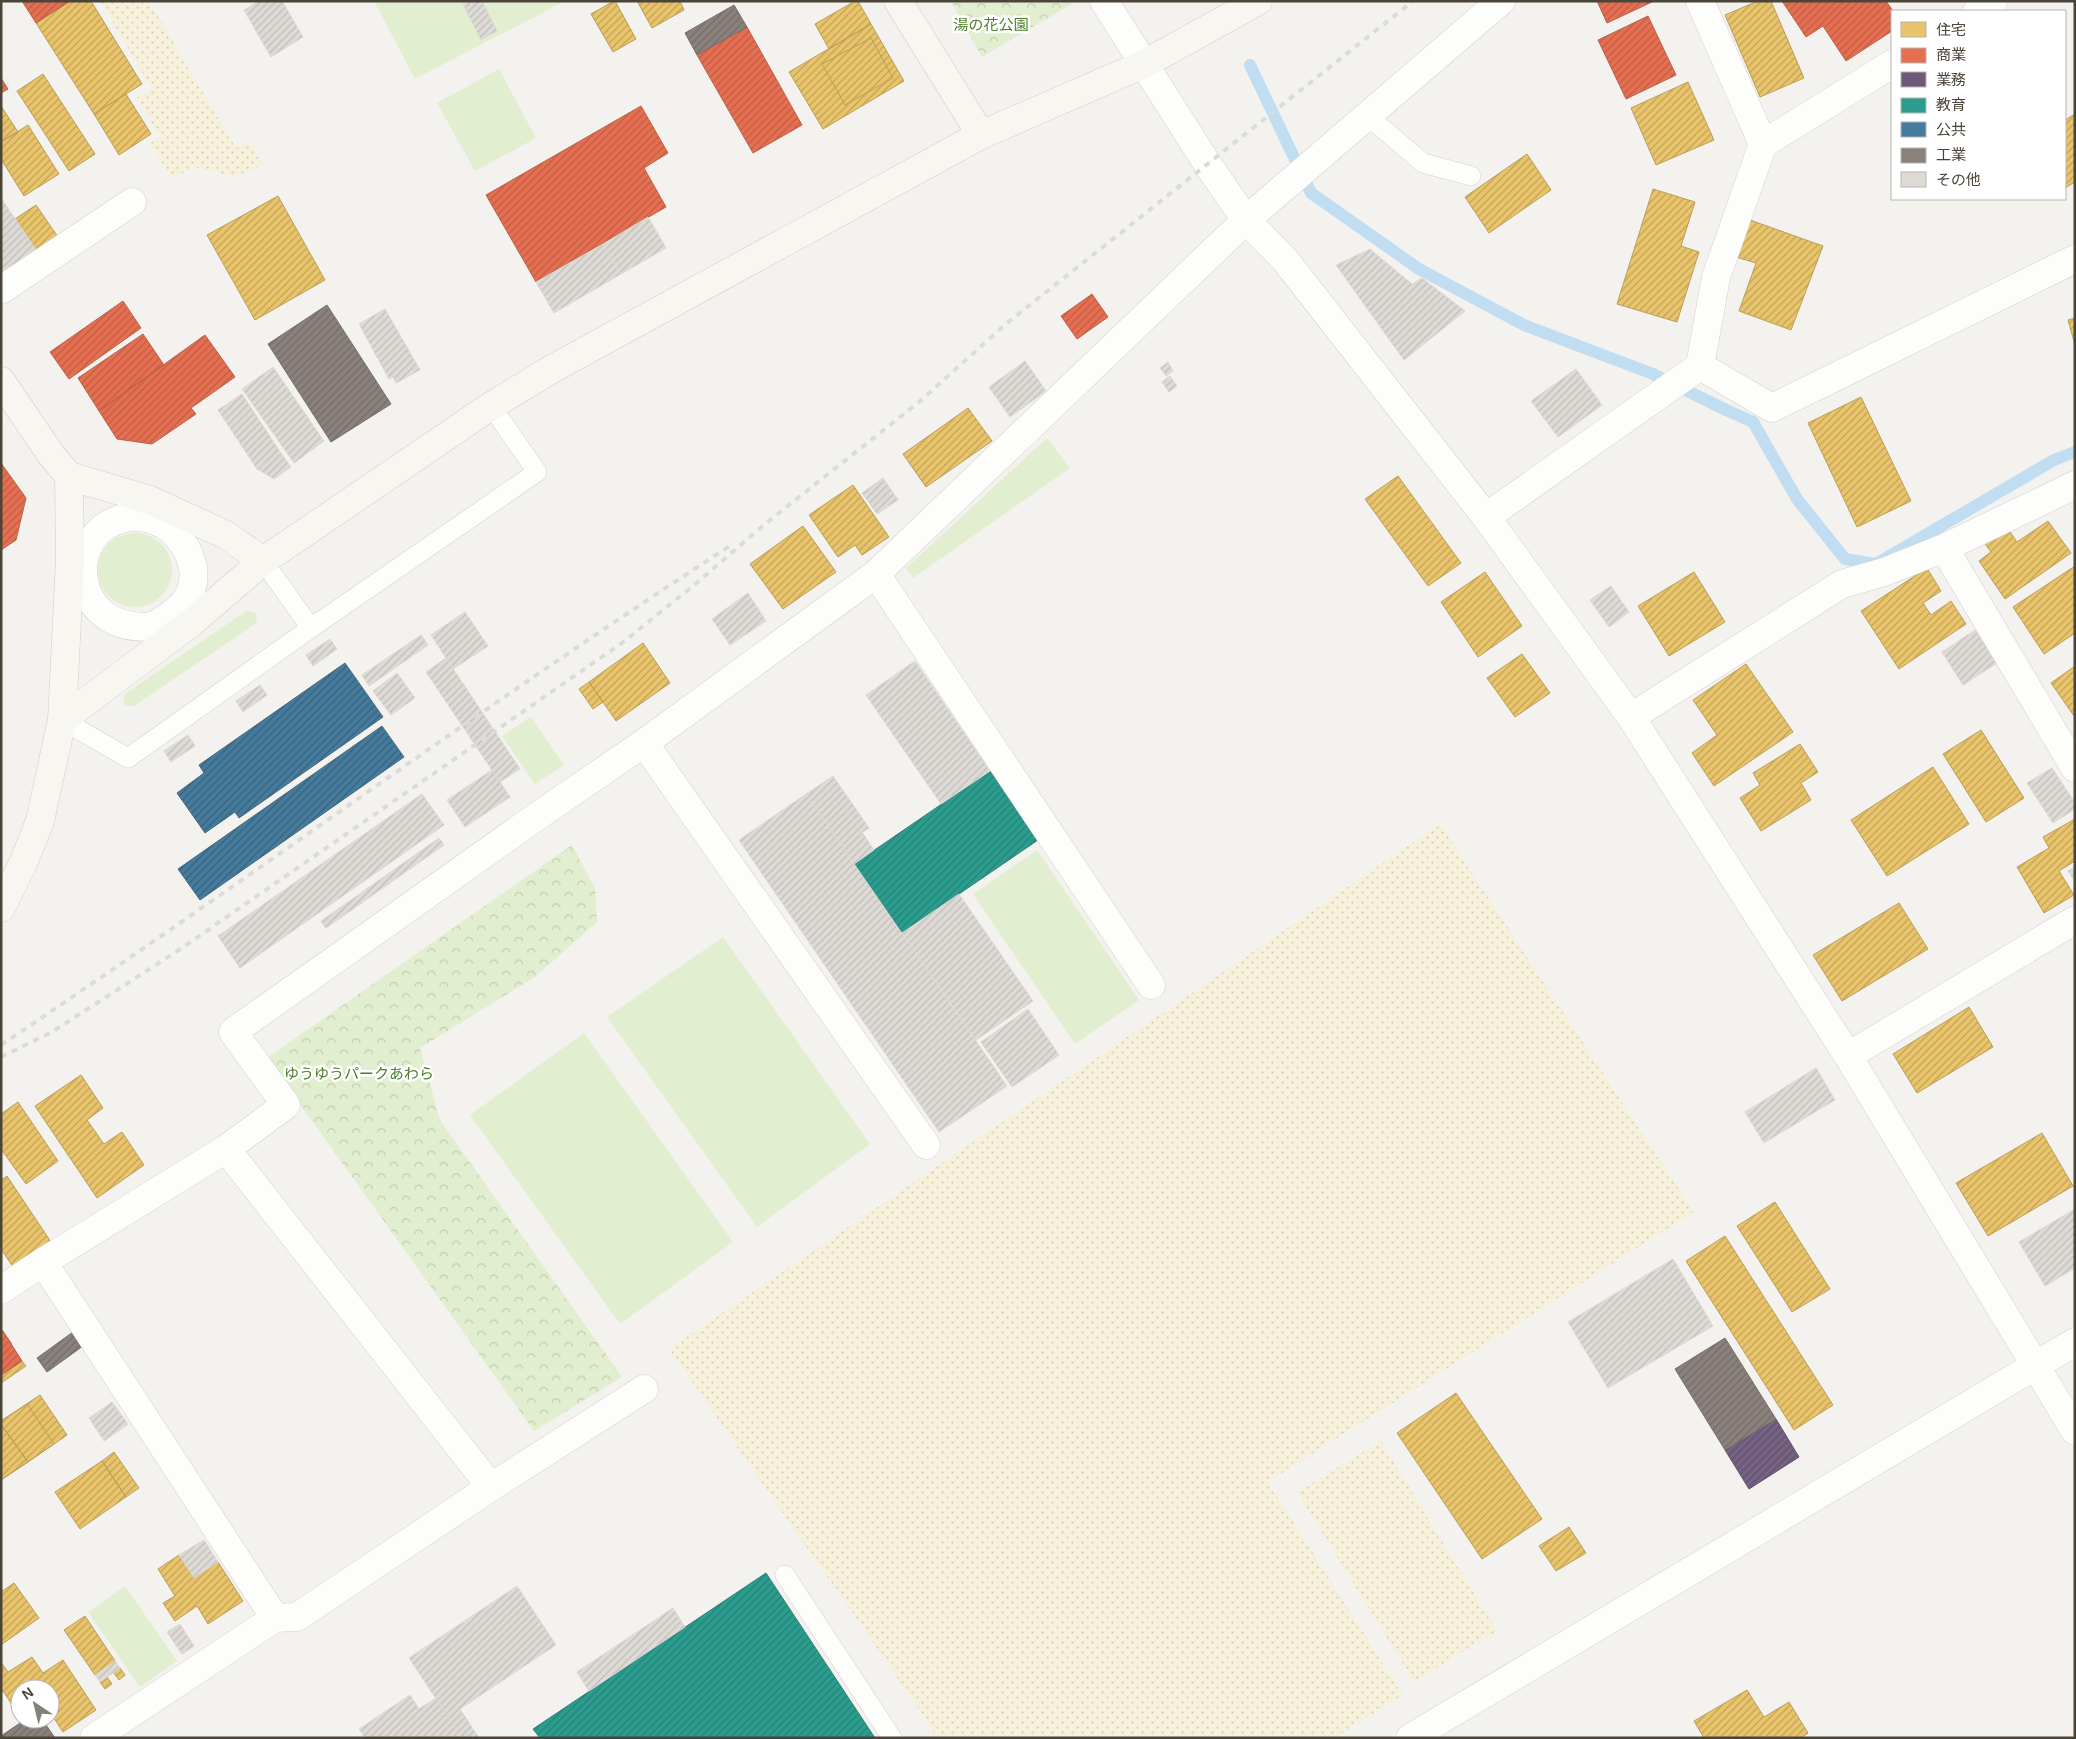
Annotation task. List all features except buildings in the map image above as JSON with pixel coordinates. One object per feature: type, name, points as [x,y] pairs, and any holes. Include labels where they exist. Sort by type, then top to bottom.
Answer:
[{"type":"street","points":[[898,1],[981,135]]},
{"type":"street","points":[[1104,1],[1208,165],[1246,220],[1285,260],[1486,517],[1631,717],[1848,1056],[2075,1430]]},
{"type":"street","points":[[75,578],[97,610],[110,620],[160,634],[191,623],[263,561],[491,406],[552,369],[981,135],[1144,64],[1258,1]]},
{"type":"street","points":[[1,1290],[226,1149],[286,1105],[233,1032],[539,815],[644,744],[876,574],[1246,220],[1501,1]]},
{"type":"street","points":[[1700,1],[1763,144]]},
{"type":"street","points":[[1979,10],[1993,1]]},
{"type":"street","points":[[1486,517],[1700,366],[1716,277],[1763,144],[1891,65]]},
{"type":"street","points":[[1,290],[132,202]]},
{"type":"street","points":[[1700,366],[1772,408],[2075,259]]},
{"type":"street","points":[[1,381],[52,456],[69,476],[156,515],[177,536],[190,555],[194,570],[190,592],[191,623]]},
{"type":"street","points":[[1,908],[24,861],[40,821],[62,720],[75,578],[69,476]]},
{"type":"street","points":[[1631,717],[1842,584],[1884,572],[1944,548],[2075,485]]},
{"type":"street","points":[[75,578],[91,543],[108,525],[138,516],[156,515],[192,519],[226,536],[263,561]]},
{"type":"street","points":[[1944,548],[2075,768]]},
{"type":"street","points":[[876,574],[1151,985]]},
{"type":"street","points":[[62,720],[160,634],[173,613],[184,603],[190,592]]},
{"type":"street","points":[[644,744],[926,1145]]},
{"type":"street","points":[[1848,1056],[2075,920]]},
{"type":"street","points":[[226,1149],[491,1487]]},
{"type":"street","points":[[43,1262],[275,1618]]},
{"type":"street","points":[[1410,1738],[2075,1342]]},
{"type":"street","points":[[94,1738],[275,1618],[297,1617],[491,1487],[644,1389]]},
{"type":"lane","points":[[1368,117],[1423,163],[1471,176]]},
{"type":"lane","points":[[62,720],[128,758],[311,628],[537,472],[491,406]]},
{"type":"lane","points":[[263,561],[311,628]]},
{"type":"lane","points":[[785,1576],[892,1738]]},
{"type":"green space","points":[[374,1],[565,1],[415,79]]},
{"type":"green space","name":"湯の花公園","points":[[951,1],[1071,1],[1072,4],[982,57]]},
{"type":"green space","points":[[499,69],[536,138],[475,171],[437,103]]},
{"type":"green space","points":[[1047,438],[1070,468],[913,578],[906,568]]},
{"type":"green space","points":[[135,533],[156,539],[166,549],[172,570],[166,591],[156,601],[135,607],[114,601],[104,591],[98,570],[104,549],[114,539]]},
{"type":"green space","points":[[246,611],[255,613],[257,618],[255,624],[134,706],[126,706],[123,701],[125,694]]},
{"type":"green space","points":[[531,717],[564,765],[535,784],[502,736]]},
{"type":"green space","name":"ゆうゆうパークあわら","points":[[572,845],[595,888],[597,922],[535,977],[420,1048],[440,1120],[622,1377],[534,1431],[267,1058]]},
{"type":"green space","points":[[1037,850],[1139,1000],[1075,1044],[973,894]]},
{"type":"green space","points":[[723,937],[870,1144],[757,1227],[607,1017]]},
{"type":"green space","points":[[584,1033],[733,1242],[620,1324],[470,1115]]},
{"type":"green space","points":[[125,1586],[177,1661],[140,1687],[88,1612]]},
{"type":"sand","points":[[100,1],[149,1],[236,148],[249,141],[263,165],[234,177],[195,167],[171,178],[150,143],[160,137],[137,97],[152,89]]},
{"type":"sand","points":[[1440,824],[1694,1212],[1268,1482],[1403,1695],[1334,1738],[936,1738],[923,1715],[669,1349]]},
{"type":"sand","points":[[1381,1441],[1497,1631],[1414,1682],[1297,1492]]},
{"type":"waterway","points":[[1250,65],[1311,193],[1419,269],[1524,325],[1653,374],[1753,422],[1797,499],[1845,559],[1876,564],[2054,460],[2075,452]]},
{"type":"railway","points":[[1,1057],[52,1032],[179,950],[622,643],[693,586],[765,524],[919,402],[1007,323],[1413,1]]},
{"type":"railway","points":[[1,1045],[549,667],[733,544]]}]
